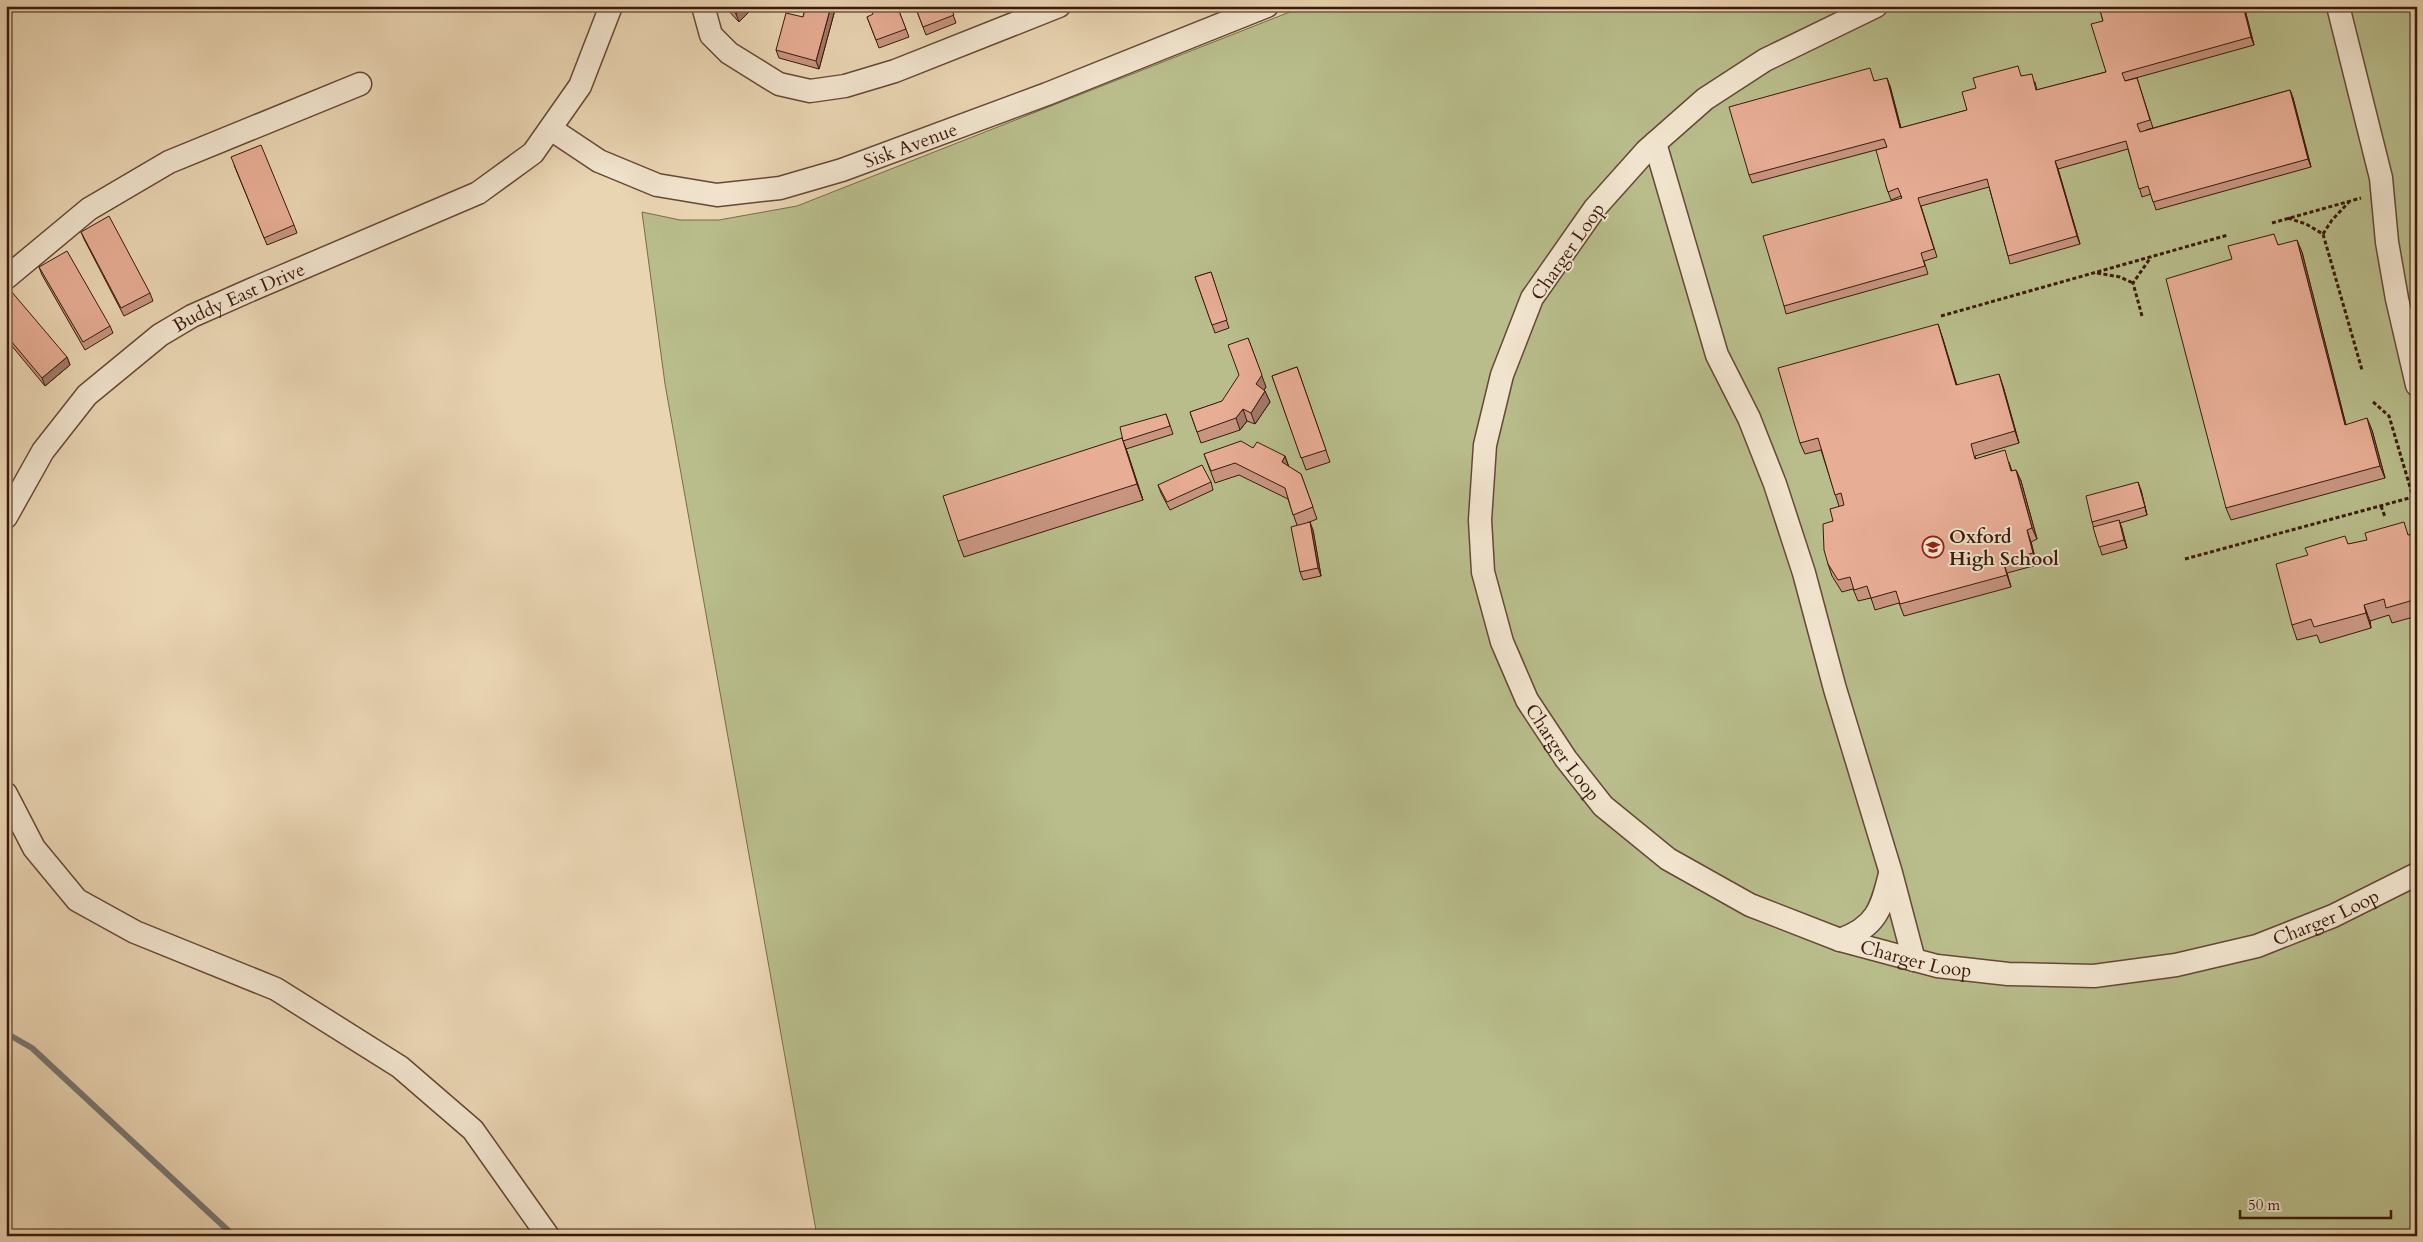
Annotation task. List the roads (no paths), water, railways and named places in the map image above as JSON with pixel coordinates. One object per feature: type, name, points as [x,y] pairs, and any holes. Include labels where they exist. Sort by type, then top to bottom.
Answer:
[{"type":"street","name":"Buddy East Drive","points":[[6,517],[42,452],[87,395],[160,335],[192,316],[244,292],[478,193],[533,153],[580,86],[611,6]]},
{"type":"street","points":[[703,6],[711,35],[729,53],[779,84],[810,91],[845,86],[896,71],[1058,6]]},
{"type":"street","name":"Sisk Avenue","points":[[551,129],[598,161],[657,185],[717,195],[780,188],[842,170],[1047,94],[1239,11],[1267,6]]},
{"type":"street","name":"Charger Loop","points":[[1876,6],[1766,60],[1705,99],[1655,143],[1595,208],[1532,298],[1502,375],[1485,445],[1480,520],[1483,572],[1502,642],[1527,700],[1566,759],[1603,806],[1668,859],[1750,905],[1840,940],[1937,966],[2018,974],[2094,976],[2176,965],[2257,946],[2333,916],[2417,874]]},
{"type":"street","points":[[2338,6],[2384,191],[2387,242],[2397,299],[2417,385]]},
{"type":"street","points":[[6,278],[16,267],[89,209],[169,162],[360,84]]},
{"type":"street","points":[[1655,143],[1718,354],[1752,426],[1775,484],[1802,564],[1835,689],[1891,873],[1914,960]]},
{"type":"street","points":[[6,794],[34,848],[77,900],[135,932],[276,989],[400,1067],[473,1130],[548,1236]]},
{"type":"street","points":[[1840,940],[1859,933],[1875,917],[1884,900],[1891,873]]},
{"type":"waterway","points":[[6,1033],[32,1048],[234,1236]]},
{"type":"place","name":"Oxford High School","points":[[1933,547]]}]
